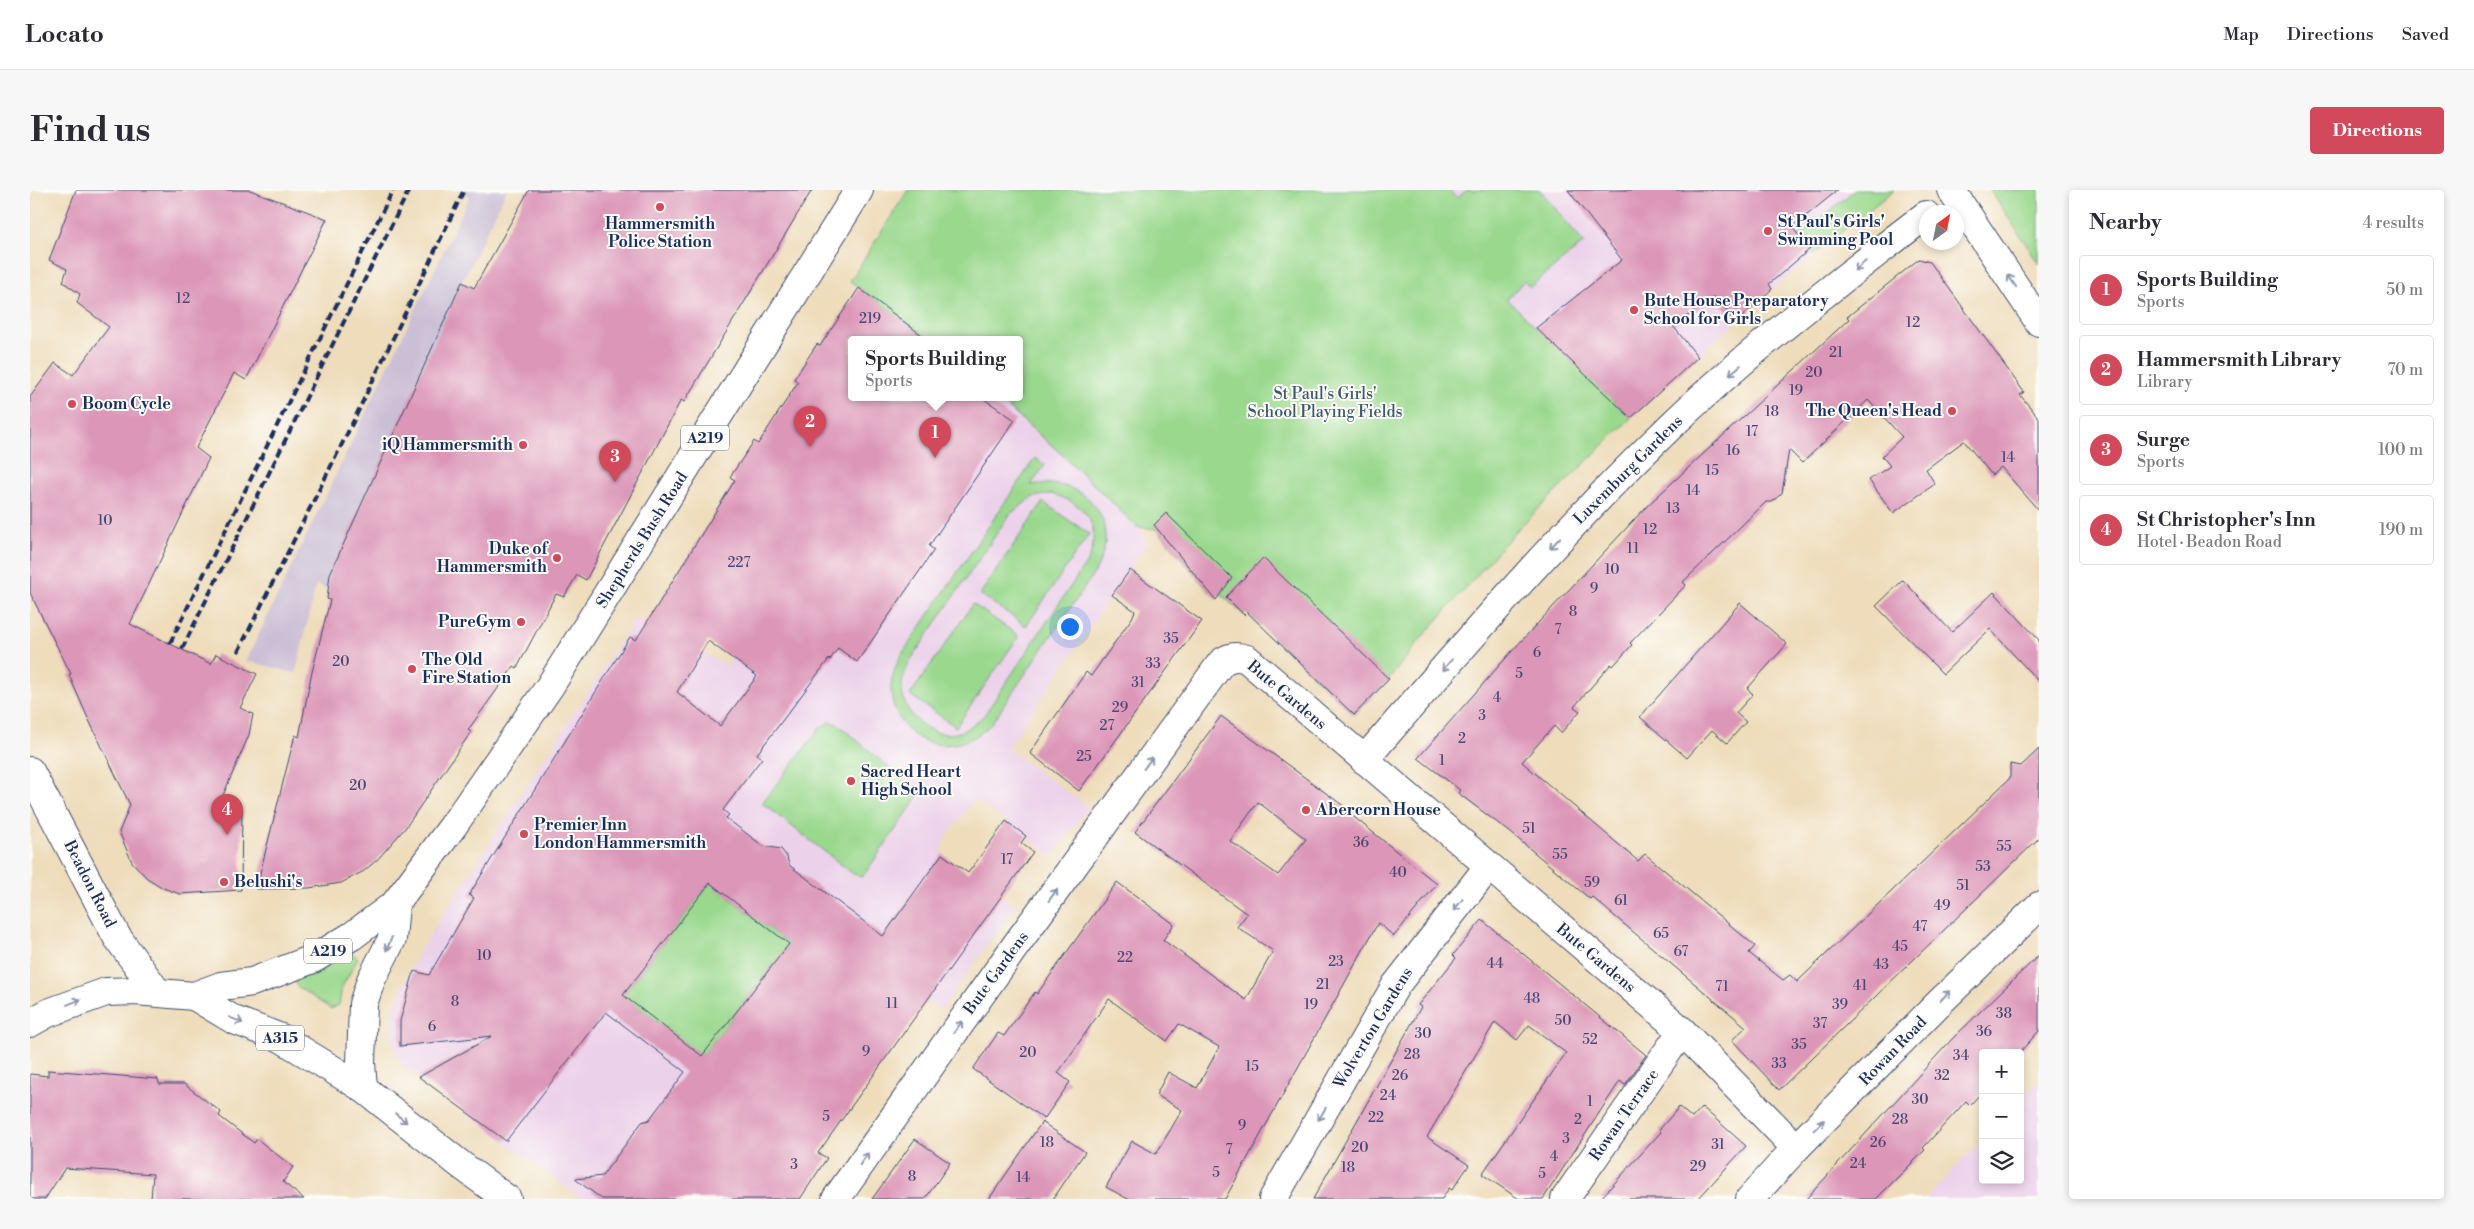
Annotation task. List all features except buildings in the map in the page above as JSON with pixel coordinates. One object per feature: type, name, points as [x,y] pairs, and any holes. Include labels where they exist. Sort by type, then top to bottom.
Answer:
[{"type":"street","name":"Shepherds Bush Road","points":[[395,904],[550,686],[859,190]]},
{"type":"street","points":[[1938,205],[1953,192],[2039,322]]},
{"type":"street","name":"Luxemburg Gardens","points":[[1364,760],[1520,581],[1637,459],[1722,380],[1869,258],[1919,220]]},
{"type":"street","name":"Bute Gardens","points":[[836,1199],[1010,953],[1221,663],[1227,658],[1237,656],[1247,660],[1682,1031],[1796,1148]]},
{"type":"street","name":"Beadon Road","points":[[30,771],[117,937],[157,992]]},
{"type":"street","name":"Wolverton Gardens","points":[[1273,1199],[1396,985],[1488,866]]},
{"type":"street","points":[[362,1075],[363,1004],[371,980],[392,939],[395,904]]},
{"type":"street","name":"A219","points":[[194,996],[221,986],[252,982],[314,959],[352,936],[395,904]]},
{"type":"street","name":"Rowan Road","points":[[1750,1199],[1796,1148],[1977,964],[2039,906]]},
{"type":"street","name":"A315","points":[[30,1023],[48,1013],[94,994],[106,992],[157,992],[194,996],[234,1020],[281,1038],[362,1075],[461,1165],[507,1199]]},
{"type":"street","name":"Rowan Terrace","points":[[1565,1199],[1682,1031]]},
{"type":"shaded area","points":[[458,190],[507,190],[462,282],[338,557],[340,559],[327,590],[316,584],[296,673],[246,661],[470,196]]},
{"type":"shaded area","name":"Bute House Preparatory School for Girls","points":[[1449,190],[1894,190],[1772,289],[1631,418],[1507,299],[1524,281]]},
{"type":"shaded area","name":"Sacred Heart High School","points":[[900,401],[1001,401],[1066,458],[1137,527],[1141,527],[1147,544],[1007,749],[1089,807],[1052,856],[975,799],[942,843],[942,854],[1015,906],[941,1010],[892,975],[700,1199],[582,1199],[403,1066],[395,1050],[391,1031],[394,1009],[420,950],[636,618],[727,665]]},
{"type":"shaded area","points":[[2039,1081],[2039,1199],[1926,1199],[1979,1142],[1979,1184],[2024,1184],[2024,1095]]},
{"type":"green space","name":"St Paul's Girls' School Playing Fields","points":[[908,190],[1449,190],[1457,198],[1467,190],[1540,190],[1584,243],[1530,287],[1524,281],[1507,299],[1631,418],[1516,531],[1419,641],[1389,679],[1354,715],[1247,612],[1244,615],[1218,592],[1211,594],[1157,529],[1137,527],[1066,458],[1001,401],[1023,401],[1023,336],[925,336],[850,281]]},
{"type":"green space","points":[[1855,190],[1894,190],[1814,254],[1799,236]]},
{"type":"green space","points":[[1990,190],[2039,190],[2039,264]]},
{"type":"green space","points":[[1035,458],[1045,465],[1031,485],[1059,485],[1083,495],[1093,503],[1100,514],[1104,527],[1105,542],[1102,557],[1095,572],[991,724],[976,736],[960,743],[944,745],[929,742],[915,736],[904,725],[895,710],[891,691],[892,678],[900,657]],"holes":[[[1051,494],[1063,498],[1082,509],[1092,525],[1093,547],[1089,559],[985,714],[974,724],[960,732],[950,734],[930,730],[914,718],[904,700],[902,683],[910,661],[1010,514],[1033,497]]]},
{"type":"green space","points":[[1043,502],[1089,534],[1026,626],[980,594]]},
{"type":"green space","points":[[973,604],[1019,636],[956,727],[910,695]]},
{"type":"green space","points":[[829,722],[838,724],[920,794],[864,875],[860,877],[852,873],[762,803],[820,728]]},
{"type":"green space","points":[[710,883],[789,944],[702,1056],[623,995]]},
{"type":"green space","points":[[351,952],[358,958],[342,987],[339,1005],[331,1009],[298,987],[293,980],[327,968]]},
{"type":"railway","points":[[170,643],[393,190]]},
{"type":"railway","points":[[182,649],[409,190]]},
{"type":"railway","points":[[238,652],[352,424],[464,190]]},
{"type":"place","name":"Hammersmith Police Station","points":[[660,207]]},
{"type":"place","name":"St Paul's Girls' Swimming Pool","points":[[1768,231]]},
{"type":"place","name":"Bute House Preparatory School for Girls","points":[[1634,310]]},
{"type":"place","name":"Boom Cycle","points":[[72,404]]},
{"type":"place","name":"The Queen's Head","points":[[1952,411]]},
{"type":"place","name":"iQ Hammersmith","points":[[523,445]]},
{"type":"place","name":"Hammersmith Library","points":[[810,447]]},
{"type":"place","name":"Sports Building","points":[[935,458]]},
{"type":"place","name":"Surge","points":[[615,482]]},
{"type":"place","name":"Duke of Hammersmith","points":[[557,558]]},
{"type":"place","name":"PureGym","points":[[521,622]]},
{"type":"place","name":"The Old Fire Station","points":[[412,669]]},
{"type":"place","name":"Sacred Heart High School","points":[[851,781]]},
{"type":"place","name":"Abercorn House","points":[[1306,810]]},
{"type":"place","name":"Premier Inn London Hammersmith","points":[[524,834]]},
{"type":"place","name":"St Christopher's Inn","points":[[227,835]]},
{"type":"place","name":"Belushi's","points":[[224,882]]}]
